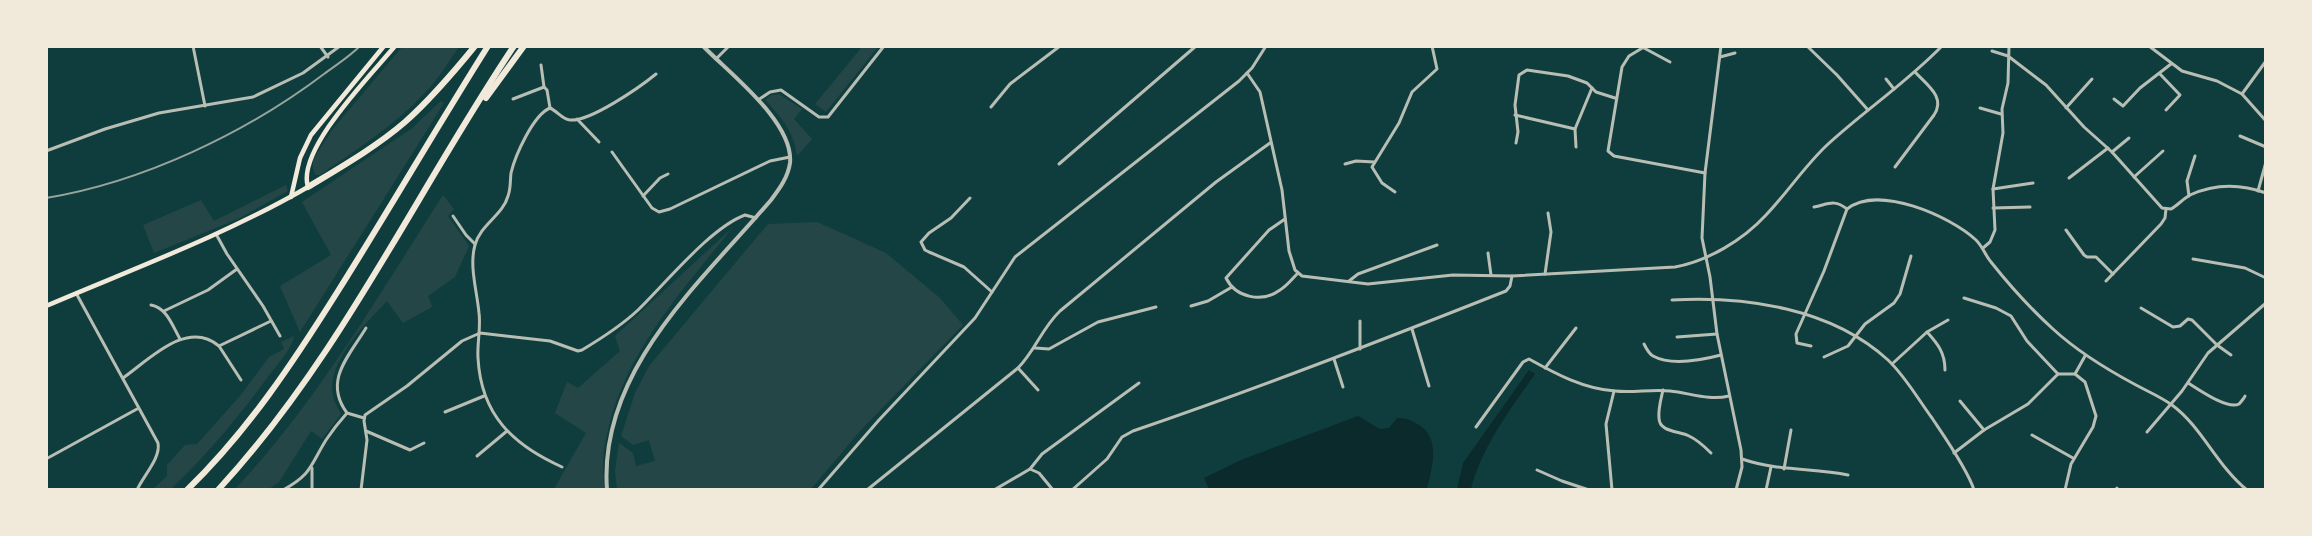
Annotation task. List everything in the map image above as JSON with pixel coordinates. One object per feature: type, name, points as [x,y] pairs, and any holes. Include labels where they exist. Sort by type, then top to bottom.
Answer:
[{"type":"highway","points":[[308,187],[350,161],[406,121],[440,88],[475,46]]},
{"type":"highway","points":[[188,489],[223,452],[284,375],[488,46]]},
{"type":"highway","points":[[218,489],[262,441],[307,380],[372,279],[514,46]]},
{"type":"highway","points":[[460,133],[524,46]]},
{"type":"main road","points":[[291,197],[300,158],[311,135],[384,46]]},
{"type":"main road","points":[[46,306],[216,234],[308,187],[306,177],[308,167],[319,141],[395,46]]},
{"type":"street","points":[[194,46],[205,106]]},
{"type":"street","points":[[320,46],[328,57]]},
{"type":"street","points":[[46,151],[105,129],[143,118],[244,99],[263,93],[303,73],[328,57],[340,46]]},
{"type":"street","points":[[607,489],[607,453],[610,433],[618,405],[632,376],[678,307],[781,187],[789,169],[790,157],[782,128],[758,100],[703,46]]},
{"type":"street","points":[[758,100],[770,92],[781,90],[819,117],[828,117],[884,46]]},
{"type":"street","points":[[991,107],[1010,84],[1060,46]]},
{"type":"street","points":[[1059,164],[1196,46]]},
{"type":"street","points":[[818,489],[879,420],[970,324],[1023,249],[1247,73],[1266,46]]},
{"type":"street","points":[[1395,192],[1378,178],[1372,167],[1386,148],[1412,92],[1437,69],[1432,46]]},
{"type":"street","points":[[1721,46],[1705,173],[1702,234],[1717,334],[1742,459],[1736,489]]},
{"type":"street","points":[[1807,46],[1868,110]]},
{"type":"street","points":[[1983,248],[1993,236],[1993,189],[2003,133],[2001,114],[2008,83],[2009,46]]},
{"type":"street","points":[[2149,46],[2188,74],[2217,81],[2242,94],[2265,121]]},
{"type":"street","points":[[716,59],[727,47]]},
{"type":"street","points":[[1670,62],[1644,47],[1624,61],[1608,147],[1610,154],[1705,173]]},
{"type":"street","points":[[1247,73],[1258,87],[1282,190],[1289,251],[1298,273],[1307,277],[1368,284],[1411,281],[1431,276],[1512,276],[1675,267],[1705,258],[1758,223],[1810,161],[1941,47]]},
{"type":"street","points":[[1992,51],[2008,56],[2046,85],[2066,108],[2112,152],[2157,203],[2166,209],[2175,207],[2189,196],[2220,187],[2232,186],[2265,193]]},
{"type":"street","points":[[1720,57],[1735,53]]},
{"type":"street","points":[[2242,94],[2265,61]]},
{"type":"street","points":[[2114,99],[2123,106],[2140,88],[2171,64]]},
{"type":"street","points":[[541,65],[550,108],[565,118],[577,119],[624,98],[656,74]]},
{"type":"street","points":[[1516,143],[1518,132],[1515,115],[1519,75],[1522,72],[1527,70],[1568,76],[1587,83],[1596,92],[1616,98]]},
{"type":"street","points":[[1895,167],[1939,105],[1937,95],[1915,72]]},
{"type":"street","points":[[2160,74],[2181,95],[2166,110]]},
{"type":"street","points":[[1887,79],[1894,89]]},
{"type":"street","points":[[2066,108],[2092,79]]},
{"type":"street","points":[[513,99],[544,87]]},
{"type":"street","points":[[1576,147],[1575,129],[1592,88]]},
{"type":"street","points":[[550,108],[543,112],[532,127],[514,163],[507,200],[479,235],[472,259],[480,333],[478,360],[484,396],[507,431],[521,446],[562,467]]},
{"type":"street","points":[[1980,108],[2001,114]]},
{"type":"street","points":[[1515,115],[1575,129]]},
{"type":"street","points":[[577,119],[599,142]]},
{"type":"street","points":[[2240,136],[2265,147]]},
{"type":"street","points":[[2112,152],[2129,138]]},
{"type":"street","points":[[867,489],[1018,368],[1034,348],[1041,332],[1060,311],[1216,182],[1270,143]]},
{"type":"street","points":[[2069,178],[2108,148]]},
{"type":"street","points":[[2134,177],[2163,151]]},
{"type":"street","points":[[612,152],[642,196],[656,212],[663,212],[770,161],[790,157]]},
{"type":"street","points":[[2189,196],[2187,181],[2195,156]]},
{"type":"street","points":[[1345,164],[1356,160],[1374,162]]},
{"type":"street","points":[[2258,190],[2265,162]]},
{"type":"street","points":[[642,196],[660,178],[668,174]]},
{"type":"street","points":[[1993,189],[2033,183]]},
{"type":"street","points":[[970,198],[951,219],[929,233],[921,242],[925,250],[964,267],[992,292]]},
{"type":"street","points":[[1811,346],[1801,345],[1796,340],[1847,209],[1862,200],[1872,199],[1916,208],[1947,220],[1974,239],[2024,300],[2052,329],[2085,356],[2171,404],[2247,489]]},
{"type":"street","points":[[1814,207],[1839,202],[1847,209]]},
{"type":"street","points":[[1993,208],[2030,207]]},
{"type":"street","points":[[2106,281],[2161,224],[2165,218],[2166,209]]},
{"type":"street","points":[[1545,274],[1551,232],[1548,213]]},
{"type":"street","points":[[361,489],[367,440],[364,418],[368,412],[407,386],[462,341],[480,333],[550,341],[578,351],[582,350],[627,320],[688,258],[728,225],[745,215],[756,218]]},
{"type":"street","points":[[453,216],[475,244]]},
{"type":"street","points":[[1285,219],[1269,230],[1228,274],[1227,280],[1243,295],[1261,298],[1282,290],[1298,273]]},
{"type":"street","points":[[2066,230],[2086,257],[2096,257],[2113,274]]},
{"type":"street","points":[[216,234],[237,269],[264,306],[280,336]]},
{"type":"street","points":[[1349,281],[1358,274],[1437,245]]},
{"type":"street","points":[[1488,253],[1491,275]]},
{"type":"street","points":[[1824,357],[1848,346],[1865,324],[1894,303],[1900,294],[1911,256]]},
{"type":"street","points":[[2193,259],[2245,268],[2265,278]]},
{"type":"street","points":[[164,311],[208,290],[237,269]]},
{"type":"street","points":[[1072,489],[1101,466],[1126,434],[1360,349],[1506,291],[1510,286],[1512,276]]},
{"type":"street","points":[[1191,306],[1213,299],[1232,287]]},
{"type":"street","points":[[76,293],[159,448],[136,489]]},
{"type":"street","points":[[1672,300],[1712,298],[1805,313],[1856,335],[1892,364],[1943,434],[1974,489]]},
{"type":"street","points":[[1964,298],[1996,308],[2011,316],[2027,341],[2058,374]]},
{"type":"street","points":[[2147,432],[2188,383],[2198,365],[2265,303]]},
{"type":"street","points":[[151,305],[164,311],[180,339]]},
{"type":"street","points":[[1034,348],[1049,349],[1098,322],[1156,307]]},
{"type":"street","points":[[2141,308],[2173,327],[2180,326],[2188,319],[2192,320],[2217,345],[2231,355]]},
{"type":"street","points":[[1892,364],[1927,332],[1948,320]]},
{"type":"street","points":[[219,346],[271,321]]},
{"type":"street","points":[[1359,321],[1360,349]]},
{"type":"street","points":[[364,418],[347,413],[337,397],[336,386],[340,371],[366,327]]},
{"type":"street","points":[[1412,328],[1429,386]]},
{"type":"street","points":[[1545,368],[1576,328]]},
{"type":"street","points":[[1927,332],[1943,353],[1945,370]]},
{"type":"street","points":[[1677,337],[1717,334]]},
{"type":"street","points":[[123,379],[180,339],[197,335],[210,338],[219,346],[241,380]]},
{"type":"street","points":[[1644,344],[1653,356],[1663,359],[1695,362],[1721,355]]},
{"type":"street","points":[[2075,374],[2085,356]]},
{"type":"street","points":[[1334,358],[1343,387]]},
{"type":"street","points":[[1476,428],[1523,362],[1529,359],[1570,380],[1614,391],[1663,390],[1712,398],[1729,396]]},
{"type":"street","points":[[1018,368],[1038,390]]},
{"type":"street","points":[[1954,453],[1984,430],[2028,404],[2058,374],[2075,374],[2085,382],[2096,416],[2093,427],[2073,458],[2065,489]]},
{"type":"street","points":[[994,489],[1030,469],[1042,454],[1139,383]]},
{"type":"street","points":[[2188,383],[2217,401],[2234,405],[2239,404],[2246,396]]},
{"type":"street","points":[[1663,390],[1659,420],[1661,425],[1666,429],[1687,435],[1711,453]]},
{"type":"street","points":[[1612,489],[1606,424],[1614,391]]},
{"type":"street","points":[[445,412],[484,396]]},
{"type":"street","points":[[1960,401],[1984,430]]},
{"type":"street","points":[[46,459],[137,409]]},
{"type":"street","points":[[283,489],[295,483],[312,468],[324,444],[347,413]]},
{"type":"street","points":[[1784,469],[1791,430]]},
{"type":"street","points":[[366,431],[410,450],[424,443]]},
{"type":"street","points":[[477,456],[507,431]]},
{"type":"street","points":[[2032,435],[2073,458]]},
{"type":"street","points":[[1742,459],[1784,469],[1848,475]]},
{"type":"street","points":[[1766,489],[1771,467]]},
{"type":"street","points":[[312,468],[312,489]]},
{"type":"street","points":[[1030,469],[1039,473],[1053,489]]},
{"type":"street","points":[[1537,470],[1589,489]]},
{"type":"shaded area","points":[[402,47],[459,47],[432,85],[407,111],[320,175],[315,175],[313,160],[332,130]]},
{"type":"shaded area","points":[[862,47],[878,47],[826,112],[815,104]]},
{"type":"shaded area","points":[[779,94],[802,109],[794,119],[812,139],[797,156],[786,126],[765,100],[771,95]]},
{"type":"shaded area","points":[[441,101],[444,103],[300,332],[280,286],[331,255],[302,202],[411,129]]},
{"type":"shaded area","points":[[286,185],[288,191],[238,219],[154,253],[143,225],[201,200],[214,221]]},
{"type":"shaded area","points":[[443,195],[454,209],[448,216],[469,246],[455,277],[428,296],[432,307],[403,323],[387,301],[359,332],[341,357],[332,384],[334,398],[341,414],[322,439],[311,431],[279,482],[269,489],[235,489],[265,456],[320,384]]},
{"type":"shaded area","points":[[817,222],[886,253],[940,298],[963,325],[861,430],[811,489],[617,489],[615,471],[619,443],[633,453],[636,466],[655,461],[649,440],[633,445],[621,436],[635,393],[649,366],[768,224]]},
{"type":"shaded area","points":[[733,227],[656,326],[625,379],[614,408],[605,445],[604,489],[554,489],[586,433],[555,413],[567,382],[578,388],[620,351],[615,336]]},
{"type":"shaded area","points":[[294,336],[281,360],[211,448],[171,489],[153,489],[167,476],[167,465],[185,445],[197,444],[240,396],[269,357],[284,349],[281,342]]},
{"type":"shaded area","points":[[1529,370],[1535,374],[1489,443],[1471,489],[1457,489],[1463,463]]},
{"type":"shaded area","points":[[1358,416],[1380,429],[1389,428],[1397,418],[1400,418],[1419,425],[1426,431],[1433,445],[1427,489],[1209,489],[1204,478],[1241,460]]},
{"type":"railway","points":[[46,198],[119,180],[192,152],[227,135],[294,96],[360,46]]}]
